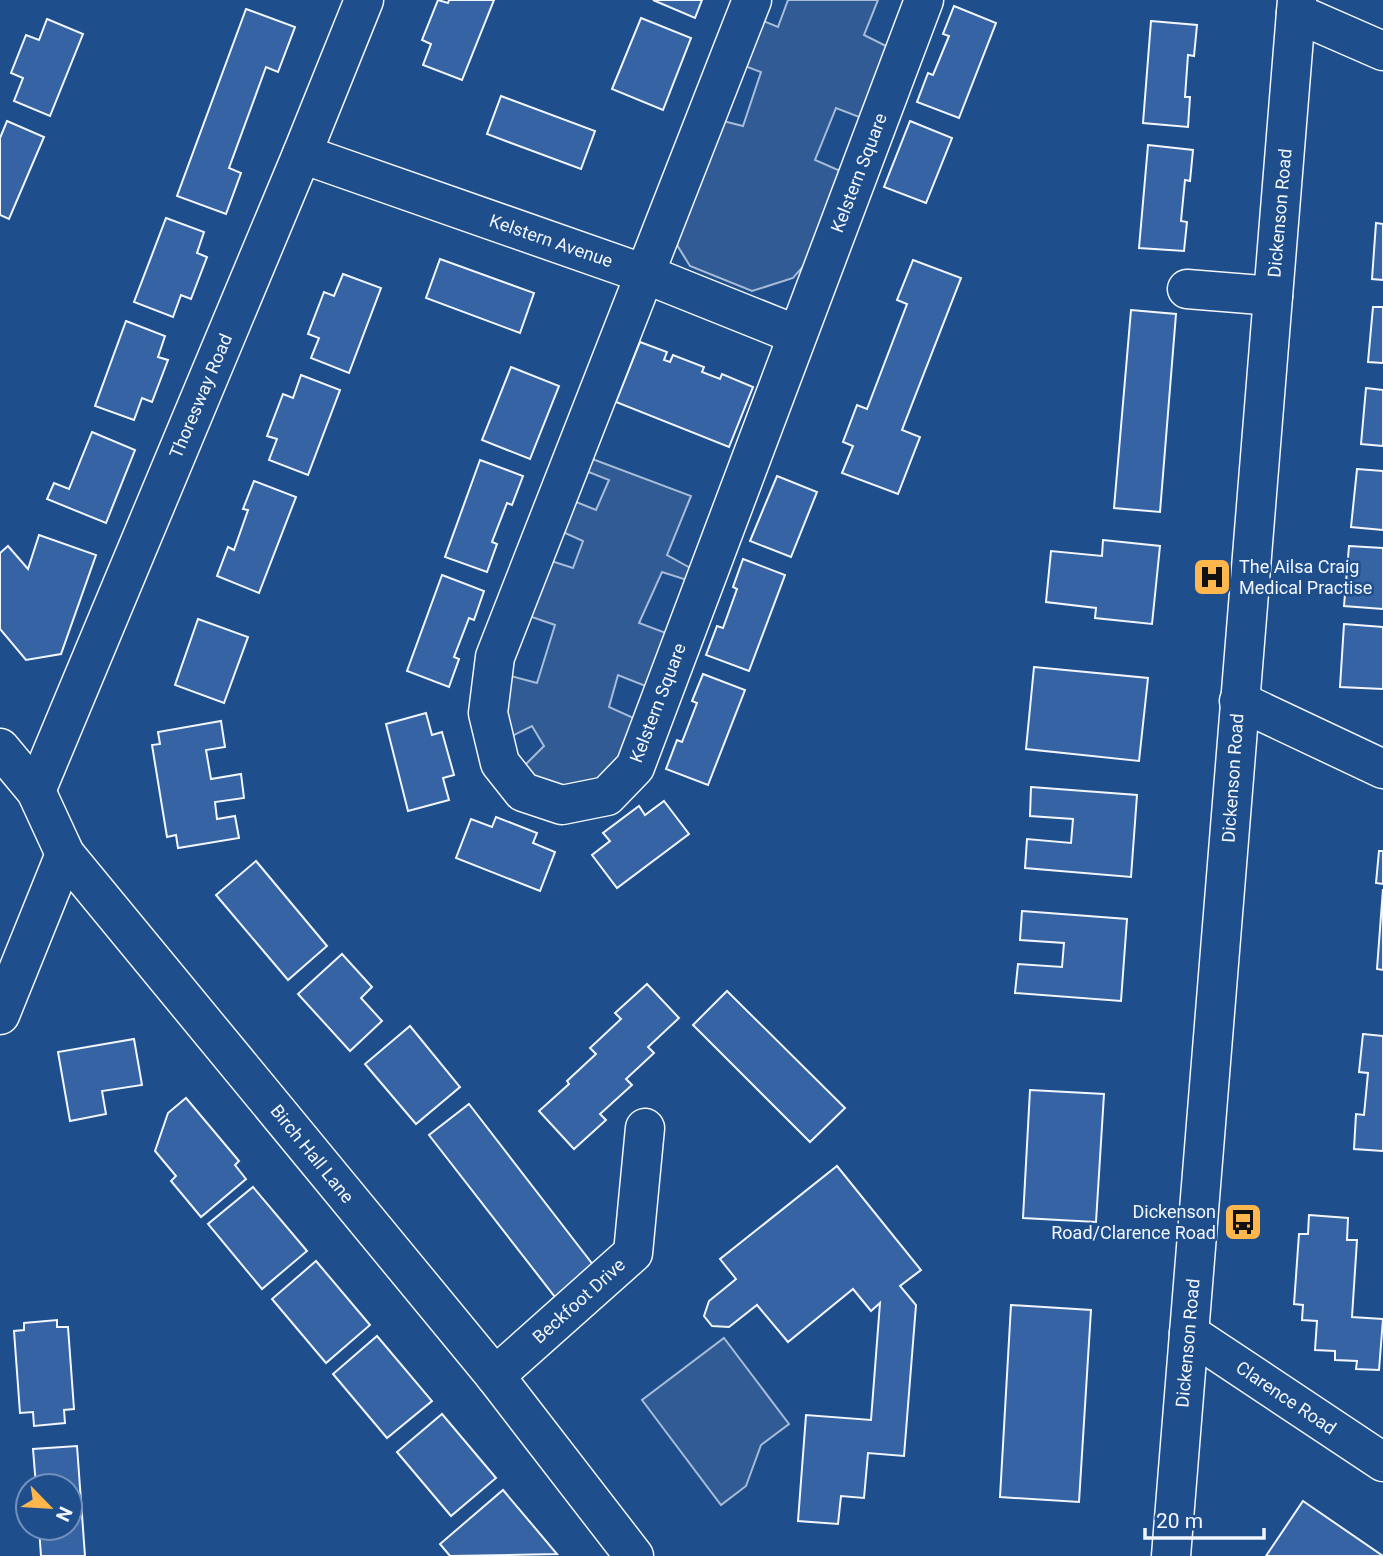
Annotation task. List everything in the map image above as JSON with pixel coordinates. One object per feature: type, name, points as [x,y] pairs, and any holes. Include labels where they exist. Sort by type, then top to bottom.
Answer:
[{"type":"main road","name":"Thoresway Road","points":[[36,791],[302,154],[363,0]]},
{"type":"main road","name":"Kelstern Square","points":[[752,0],[495,657],[488,712],[500,762],[523,792],[562,805],[607,796],[635,767],[797,335],[857,223],[924,0]]},
{"type":"main road","points":[[1297,7],[1383,51]]},
{"type":"main road","name":"Dickenson Road","points":[[1171,1556],[1297,7]]},
{"type":"main road","name":"Kelstern Avenue","points":[[302,154],[645,274],[797,335]]},
{"type":"main road","points":[[1187,289],[1273,296]]},
{"type":"main road","points":[[1239,701],[1383,768]]},
{"type":"main road","name":"Birch Hall Lane","points":[[0,748],[36,791],[65,854],[495,1376],[634,1556]]},
{"type":"main road","points":[[0,1014],[65,854]]},
{"type":"main road","name":"Beckfoot Drive","points":[[495,1376],[633,1253],[645,1128]]},
{"type":"main road","name":"Clarence Road","points":[[1189,1333],[1383,1462]]},
{"type":"shaded area","points":[[788,0],[878,0],[864,35],[896,51],[867,120],[836,108],[815,160],[845,173],[808,261],[793,278],[752,291],[690,266],[677,245],[711,118],[743,126],[761,72],[734,62],[751,16],[778,27]]},
{"type":"shaded area","points":[[587,457],[691,496],[667,555],[694,570],[693,582],[662,572],[639,623],[674,636],[653,689],[618,675],[609,707],[640,721],[623,759],[600,784],[561,789],[534,780],[522,768],[544,746],[532,726],[506,739],[503,674],[537,683],[555,625],[523,614],[542,558],[573,568],[583,541],[554,528],[569,499],[596,510],[609,480],[581,469]]},
{"type":"shaded area","points":[[724,1338],[789,1424],[761,1445],[746,1486],[721,1505],[642,1400]]},
{"type":"building","points":[[438,0],[448,3],[449,0],[494,0],[462,80],[423,65],[431,44],[422,40]]},
{"type":"building","points":[[653,0],[702,0],[695,18]]},
{"type":"building","points":[[954,6],[996,23],[959,118],[917,102],[928,73],[933,75],[949,36],[943,34]]},
{"type":"building","points":[[246,9],[295,27],[278,72],[266,67],[229,168],[241,173],[226,214],[177,196]]},
{"type":"building","points":[[641,18],[691,38],[663,110],[612,89]]},
{"type":"building","points":[[47,19],[83,34],[50,116],[14,101],[23,78],[11,73],[26,35],[39,40]]},
{"type":"building","points":[[1151,21],[1197,25],[1194,56],[1188,55],[1185,97],[1190,97],[1188,127],[1143,123]]},
{"type":"building","points":[[501,96],[595,131],[581,169],[487,134]]},
{"type":"building","points":[[7,121],[44,137],[9,219],[0,215],[0,138]]},
{"type":"building","points":[[910,121],[952,138],[926,203],[884,187]]},
{"type":"building","points":[[1148,145],[1193,150],[1190,181],[1185,180],[1181,221],[1187,222],[1184,251],[1139,248]]},
{"type":"building","points":[[166,218],[204,232],[197,253],[207,257],[191,299],[181,295],[173,317],[134,302]]},
{"type":"building","points":[[1376,223],[1383,224],[1383,280],[1372,279]]},
{"type":"building","points":[[440,259],[534,293],[520,333],[426,298]]},
{"type":"building","points":[[913,260],[961,278],[902,430],[920,437],[898,494],[842,473],[853,446],[843,442],[857,405],[867,409],[907,304],[897,300]]},
{"type":"building","points":[[343,274],[381,288],[349,373],[311,358],[319,338],[308,334],[324,292],[334,296]]},
{"type":"building","points":[[1373,307],[1383,307],[1383,363],[1368,362]]},
{"type":"building","points":[[1131,310],[1176,314],[1160,512],[1114,508]]},
{"type":"building","points":[[126,321],[165,336],[158,357],[168,360],[152,402],[142,398],[134,420],[95,406]]},
{"type":"building","points":[[640,342],[667,352],[664,360],[670,362],[673,355],[704,367],[702,372],[720,379],[722,374],[753,387],[729,447],[616,402]]},
{"type":"building","points":[[511,367],[559,386],[530,459],[482,440]]},
{"type":"building","points":[[301,375],[340,390],[308,475],[269,460],[277,439],[267,436],[283,394],[293,398]]},
{"type":"building","points":[[1366,388],[1383,390],[1383,446],[1361,444]]},
{"type":"building","points":[[92,432],[135,450],[106,523],[47,499],[54,483],[69,489]]},
{"type":"building","points":[[480,460],[523,476],[512,505],[507,503],[492,542],[497,544],[487,572],[445,557]]},
{"type":"building","points":[[1357,469],[1383,471],[1383,530],[1351,527]]},
{"type":"building","points":[[777,476],[817,492],[791,557],[750,541]]},
{"type":"building","points":[[254,481],[296,497],[259,593],[217,576],[228,547],[234,550],[248,510],[243,509]]},
{"type":"building","points":[[39,535],[96,555],[61,654],[26,660],[0,629],[0,553],[8,546],[28,569]]},
{"type":"building","points":[[1103,540],[1160,546],[1152,624],[1095,618],[1096,608],[1046,602],[1051,551],[1102,556]]},
{"type":"building","points":[[1349,546],[1383,548],[1383,609],[1344,606]]},
{"type":"building","points":[[743,559],[785,575],[749,671],[706,655],[717,626],[723,628],[737,589],[733,587]]},
{"type":"building","points":[[442,575],[484,591],[474,620],[469,618],[454,657],[459,659],[449,687],[407,671]]},
{"type":"building","points":[[198,619],[248,637],[224,703],[175,685]]},
{"type":"building","points":[[1344,624],[1383,627],[1383,689],[1340,687]]},
{"type":"building","points":[[1034,667],[1148,678],[1139,761],[1026,749]]},
{"type":"building","points":[[703,674],[745,690],[708,785],[666,769],[677,740],[682,742],[697,703],[692,701]]},
{"type":"building","points":[[426,713],[432,735],[442,732],[454,775],[443,778],[449,800],[408,811],[386,724]]},
{"type":"building","points":[[221,721],[225,747],[206,750],[211,779],[241,774],[244,798],[215,802],[217,819],[235,816],[239,838],[178,848],[176,835],[167,837],[152,745],[160,744],[158,732]]},
{"type":"building","points":[[1031,787],[1137,795],[1131,877],[1025,868],[1027,839],[1071,843],[1073,819],[1030,816]]},
{"type":"building","points":[[664,801],[689,834],[617,888],[592,855],[610,841],[603,833],[639,806],[645,815]]},
{"type":"building","points":[[496,817],[537,833],[533,843],[555,852],[540,891],[456,858],[471,819],[492,827]]},
{"type":"building","points":[[1379,851],[1383,851],[1383,884],[1376,883]]},
{"type":"building","points":[[256,861],[327,946],[288,980],[216,895]]},
{"type":"building","points":[[1383,889],[1383,970],[1377,969]]},
{"type":"building","points":[[1022,911],[1127,919],[1121,1001],[1015,993],[1018,964],[1062,967],[1064,943],[1020,940]]},
{"type":"building","points":[[342,954],[372,987],[361,998],[382,1021],[350,1051],[298,994]]},
{"type":"building","points":[[647,984],[679,1018],[648,1047],[654,1053],[626,1079],[632,1085],[600,1114],[606,1120],[574,1149],[539,1111],[569,1084],[567,1081],[596,1054],[590,1048],[621,1019],[615,1013]]},
{"type":"building","points":[[727,991],[845,1108],[810,1142],[693,1025]]},
{"type":"building","points":[[410,1026],[460,1087],[416,1124],[365,1064]]},
{"type":"building","points":[[1363,1034],[1383,1036],[1383,1151],[1354,1149],[1356,1114],[1364,1115],[1368,1073],[1359,1072]]},
{"type":"building","points":[[134,1039],[142,1085],[102,1091],[106,1114],[70,1121],[58,1052]]},
{"type":"building","points":[[1030,1090],[1104,1094],[1096,1222],[1023,1218]]},
{"type":"building","points":[[186,1098],[239,1161],[235,1165],[246,1179],[201,1217],[171,1181],[176,1176],[155,1151],[168,1113]]},
{"type":"building","points":[[469,1104],[594,1266],[555,1297],[429,1135]]},
{"type":"building","points":[[837,1166],[921,1270],[900,1286],[916,1305],[904,1456],[868,1453],[864,1498],[841,1496],[838,1524],[798,1521],[806,1415],[871,1420],[880,1303],[871,1311],[853,1289],[788,1342],[757,1305],[729,1327],[712,1326],[704,1316],[709,1301],[736,1279],[720,1259]]},
{"type":"building","points":[[253,1187],[307,1251],[262,1289],[208,1224]]},
{"type":"building","points":[[1309,1215],[1348,1218],[1347,1240],[1357,1240],[1352,1317],[1383,1319],[1379,1370],[1356,1369],[1357,1361],[1335,1360],[1335,1351],[1315,1350],[1317,1321],[1302,1320],[1303,1305],[1294,1304],[1299,1234],[1308,1234]]},
{"type":"building","points":[[316,1261],[370,1325],[326,1363],[272,1299]]},
{"type":"building","points":[[1011,1305],[1091,1310],[1079,1502],[1000,1497]]},
{"type":"building","points":[[57,1320],[57,1327],[68,1327],[74,1409],[64,1410],[65,1423],[34,1426],[33,1412],[20,1413],[14,1331],[24,1330],[24,1323]]},
{"type":"building","points":[[377,1336],[432,1401],[387,1438],[333,1374]]},
{"type":"building","points":[[442,1414],[496,1478],[451,1516],[397,1452]]},
{"type":"building","points":[[77,1446],[79,1472],[35,1472],[33,1449]]},
{"type":"building","points":[[503,1490],[557,1554],[450,1556],[440,1544]]},
{"type":"building","points":[[1303,1501],[1383,1556],[1266,1556]]},
{"type":"building","points":[[40,1542],[84,1542],[85,1556],[41,1556]]},
{"type":"place","name":"The Ailsa Craig Medical Practise","points":[[1212,577]]},
{"type":"place","name":"Dickenson Road/Clarence Road","points":[[1243,1222]]}]
